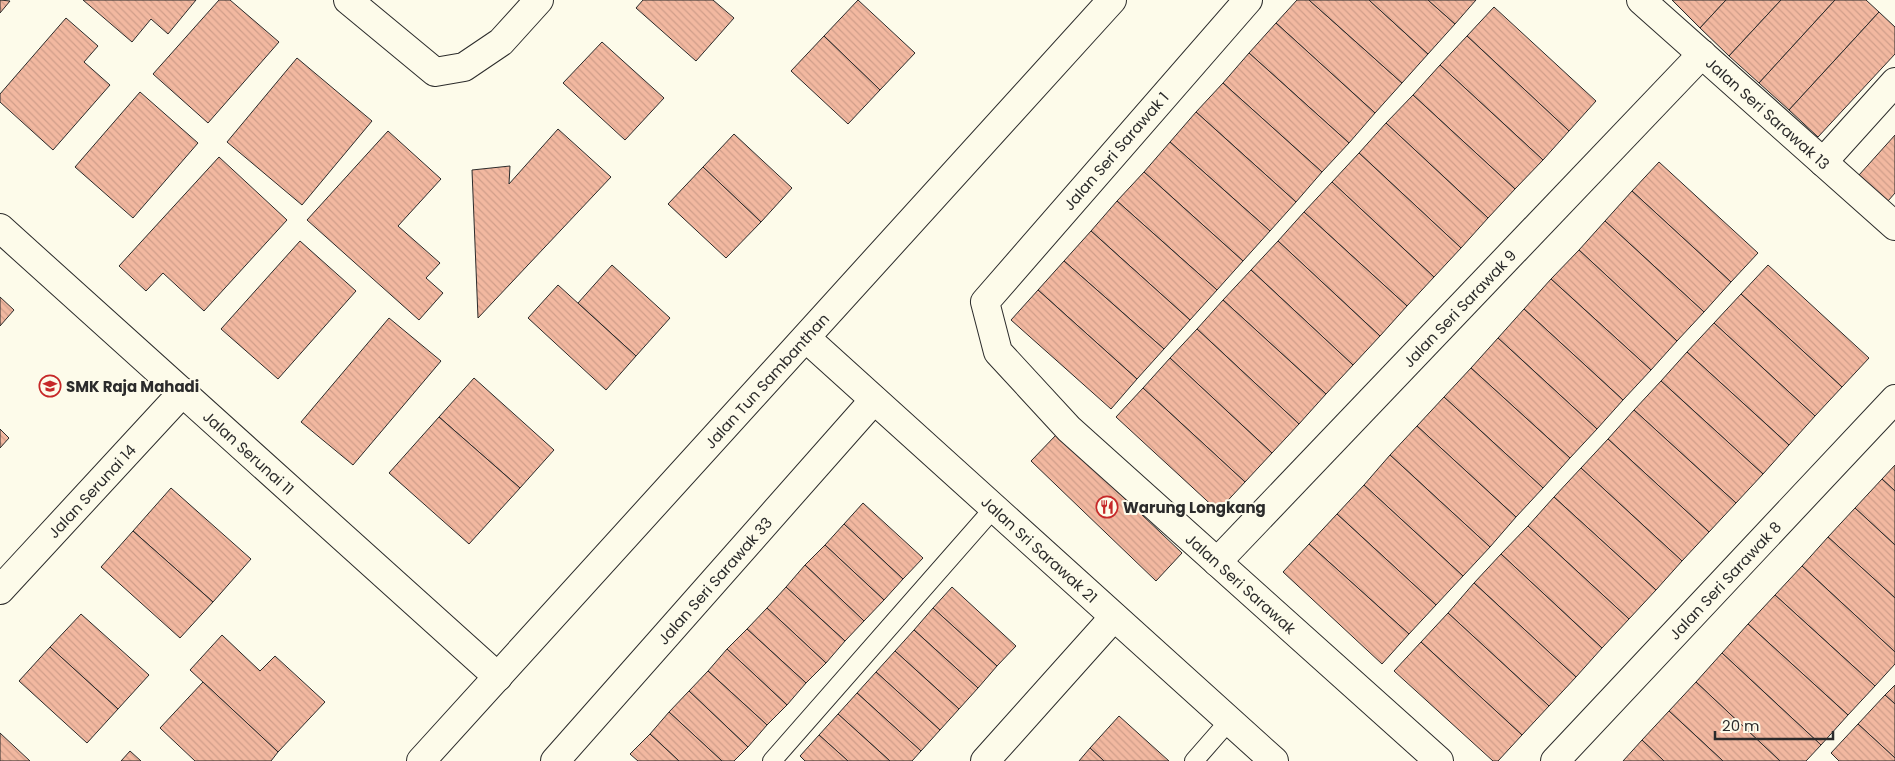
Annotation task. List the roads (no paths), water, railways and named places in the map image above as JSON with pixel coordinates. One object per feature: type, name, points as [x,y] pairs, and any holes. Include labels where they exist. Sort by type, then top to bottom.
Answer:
[{"type":"street","points":[[348,0],[435,72],[464,67],[501,42],[539,0]]},
{"type":"street","name":"Jalan Tun Sambanthan","points":[[421,761],[1112,0]]},
{"type":"street","name":"Jalan Seri Sarawak 1","points":[[984,302],[1248,0]]},
{"type":"street","name":"Jalan Seri Sarawak 13","points":[[1641,0],[1895,226]]},
{"type":"street","name":"Jalan Seri Sarawak 9","points":[[1217,562],[1702,54]]},
{"type":"street","points":[[1823,162],[1895,82]]},
{"type":"street","name":"Jalan Serunai 11","points":[[0,228],[498,677]]},
{"type":"street","name":"Jalan Seri Sarawak","points":[[984,302],[998,352],[1068,429],[1439,761]]},
{"type":"street","name":"Jalan Sri Sarawak 21","points":[[806,338],[1274,761]]},
{"type":"street","name":"Jalan Serunai 14","points":[[0,590],[183,392]]},
{"type":"street","name":"Jalan Seri Sarawak 33","points":[[555,761],[874,400]]},
{"type":"street","name":"Jalan Seri Sarawak 8","points":[[1555,761],[1895,400]]},
{"type":"street","points":[[985,761],[1114,617]]},
{"type":"lane","points":[[772,761],[994,508]]},
{"type":"lane","points":[[1194,761],[1230,721]]},
{"type":"place","name":"SMK Raja Mahadi","points":[[50,386]]},
{"type":"place","name":"Warung Longkang","points":[[1107,507]]}]
